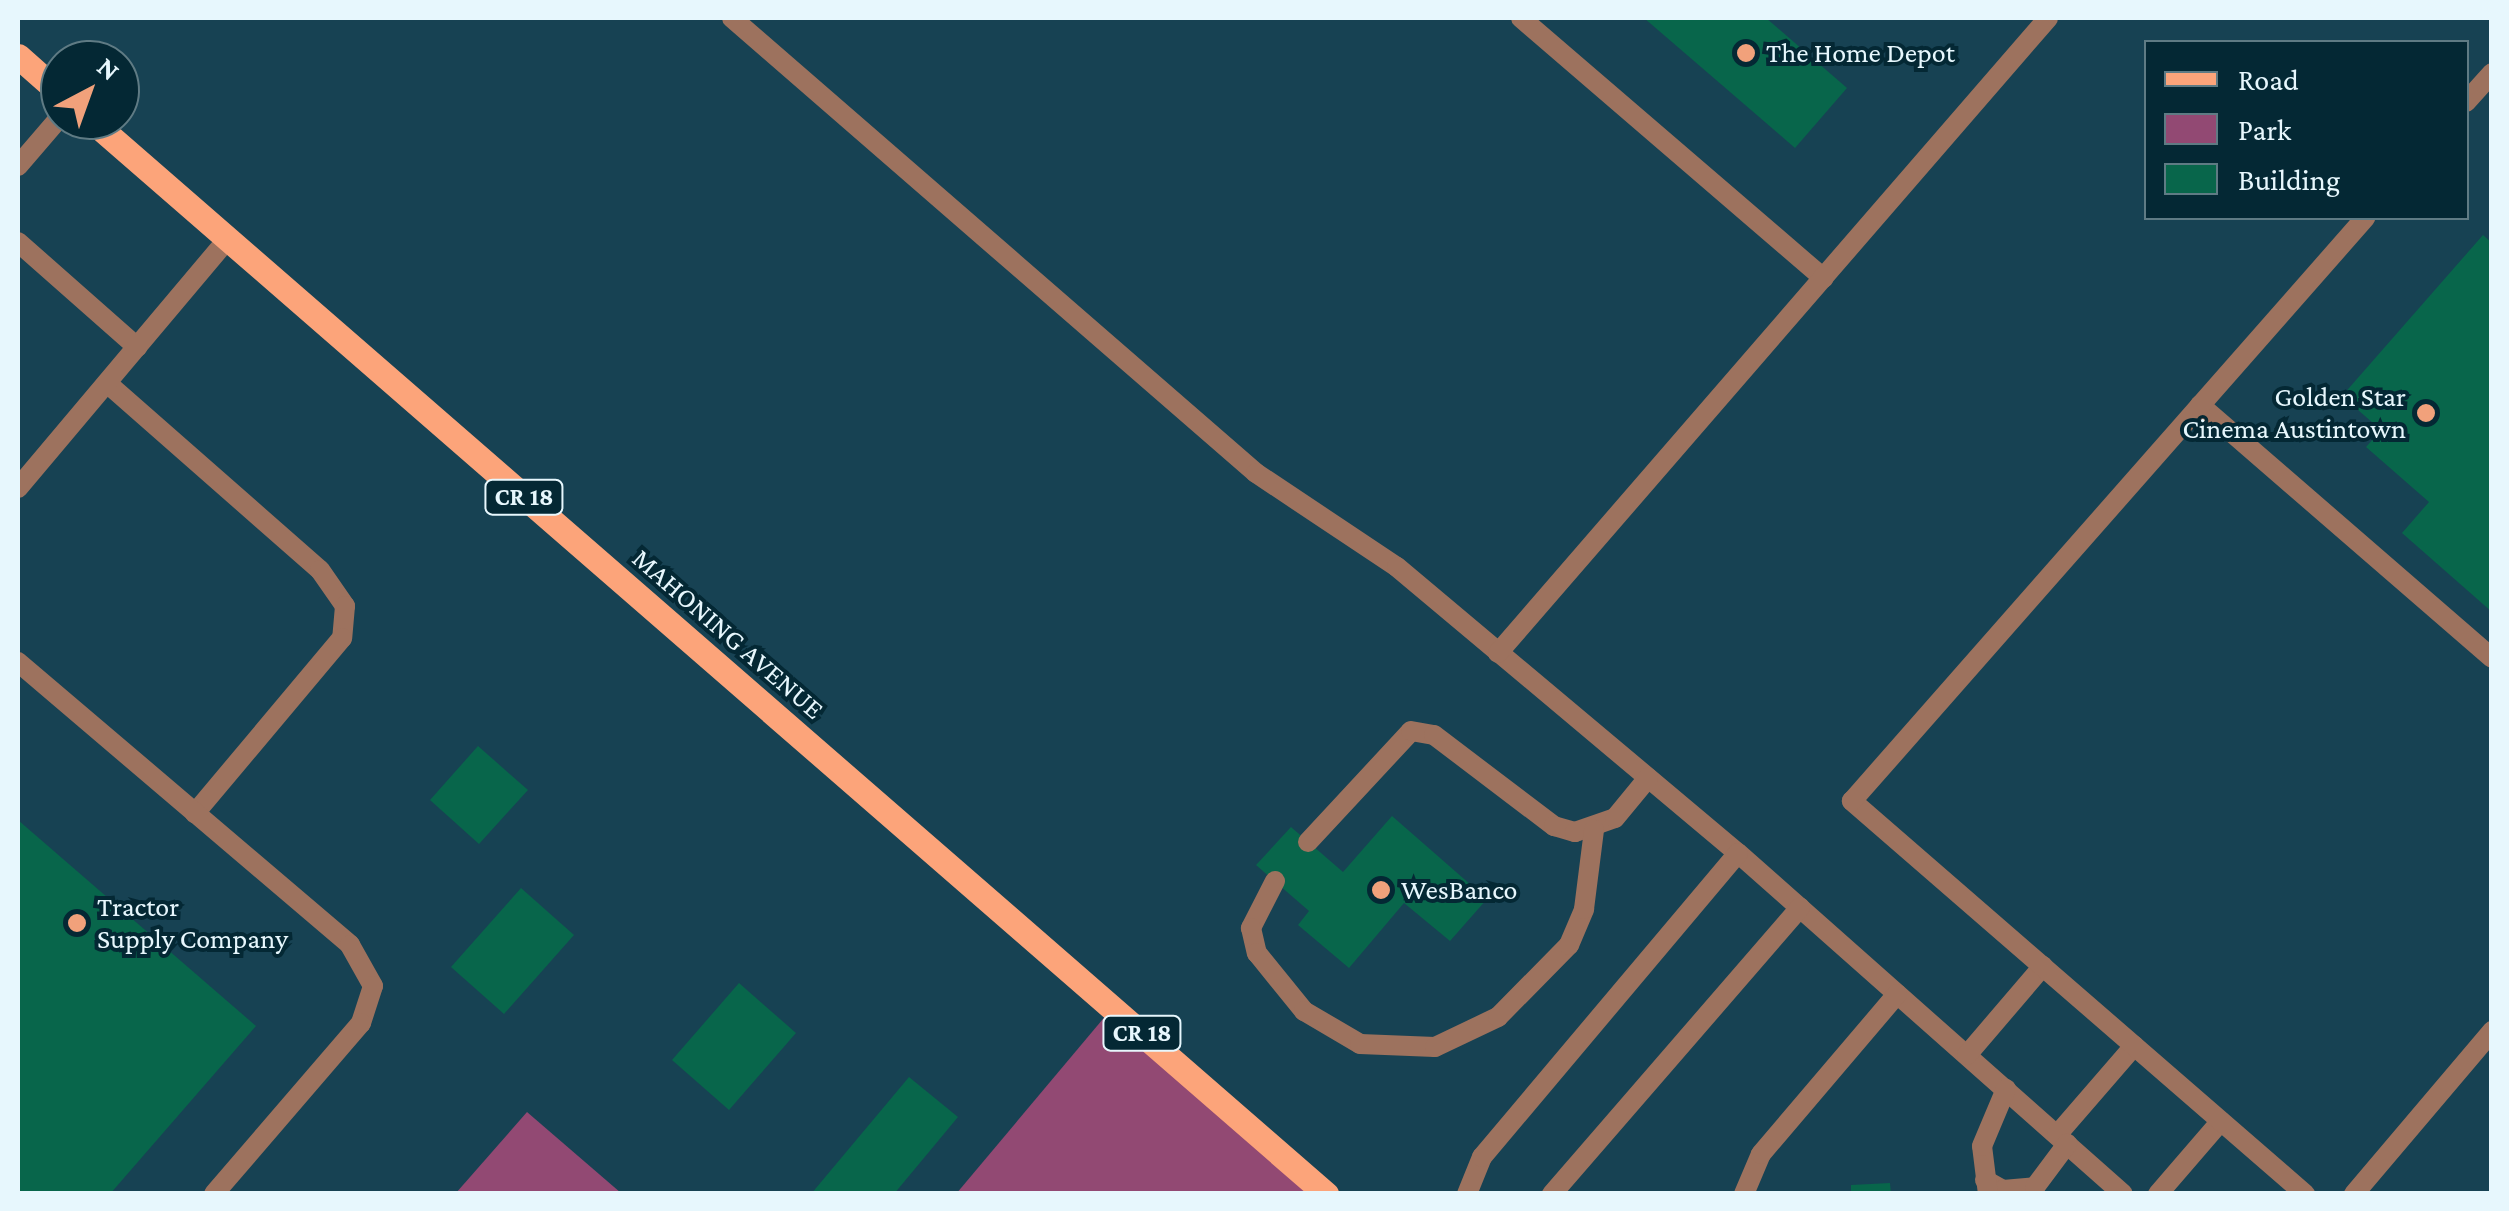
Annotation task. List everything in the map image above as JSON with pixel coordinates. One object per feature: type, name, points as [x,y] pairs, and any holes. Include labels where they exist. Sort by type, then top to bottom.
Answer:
[{"type":"main road","points":[[18,56],[40,75]]},
{"type":"main road","name":"MAHONING AVENUE","points":[[114,140],[1326,1194]]},
{"type":"lane","points":[[732,18],[1256,473],[1387,560],[1738,853],[2123,1194]]},
{"type":"lane","points":[[1521,18],[1822,278]]},
{"type":"lane","points":[[1498,652],[2048,18]]},
{"type":"lane","points":[[2469,99],[2492,73]]},
{"type":"lane","points":[[18,166],[40,140]]},
{"type":"lane","points":[[2305,1194],[1852,802],[2363,220]]},
{"type":"lane","points":[[18,488],[228,239]]},
{"type":"lane","points":[[18,242],[136,347]]},
{"type":"lane","points":[[106,382],[320,570],[345,606],[342,638],[195,814]]},
{"type":"lane","points":[[2200,406],[2492,658]]},
{"type":"lane","points":[[18,662],[350,945],[373,986],[361,1023],[214,1194]]},
{"type":"lane","points":[[1308,842],[1400,736],[1434,735],[1554,826],[1594,830]]},
{"type":"lane","points":[[1274,881],[1251,928],[1258,953],[1304,1011],[1360,1044],[1435,1047],[1498,1017],[1569,945],[1584,908],[1594,830],[1648,778]]},
{"type":"lane","points":[[1466,1194],[1482,1157],[1738,853]]},
{"type":"lane","points":[[1552,1194],[1800,908]]},
{"type":"lane","points":[[1967,1056],[2043,966]]},
{"type":"lane","points":[[1744,1194],[1761,1154],[1897,994]]},
{"type":"lane","points":[[2354,1194],[2492,1031]]},
{"type":"lane","points":[[2006,1090],[1987,1122],[1987,1187],[2026,1190],[2134,1046]]},
{"type":"lane","points":[[2158,1194],[2221,1121]]},
{"type":"green space","points":[[1113,1007],[1326,1194],[956,1194]]},
{"type":"green space","points":[[527,1112],[621,1193],[456,1193]]},
{"type":"building","name":"The Home Depot","points":[[1644,18],[1766,18],[1847,88],[1795,148]]},
{"type":"building","name":"Golden Star Cinema Austintown","points":[[2483,235],[2492,243],[2492,612],[2402,533],[2429,502],[2366,447],[2381,430],[2342,396]]},
{"type":"building","points":[[478,746],[528,790],[479,844],[430,800]]},
{"type":"building","name":"WesBanco","points":[[1392,816],[1487,899],[1450,941],[1404,903],[1349,968],[1298,925],[1309,911],[1256,865],[1291,827],[1343,872]]},
{"type":"building","name":"Tractor Supply Company","points":[[18,820],[256,1026],[110,1194],[18,1194]]},
{"type":"building","points":[[521,888],[574,935],[504,1014],[451,967]]},
{"type":"building","points":[[739,983],[796,1033],[729,1110],[672,1060]]},
{"type":"building","points":[[909,1077],[958,1117],[894,1194],[811,1194]]},
{"type":"building","points":[[1890,1183],[1891,1194],[1851,1194],[1851,1185]]},
{"type":"place","name":"The Home Depot","points":[[1746,53]]},
{"type":"place","name":"Golden Star Cinema Austintown","points":[[2426,413]]},
{"type":"place","name":"WesBanco","points":[[1381,890]]},
{"type":"place","name":"Tractor Supply Company","points":[[77,923]]}]
